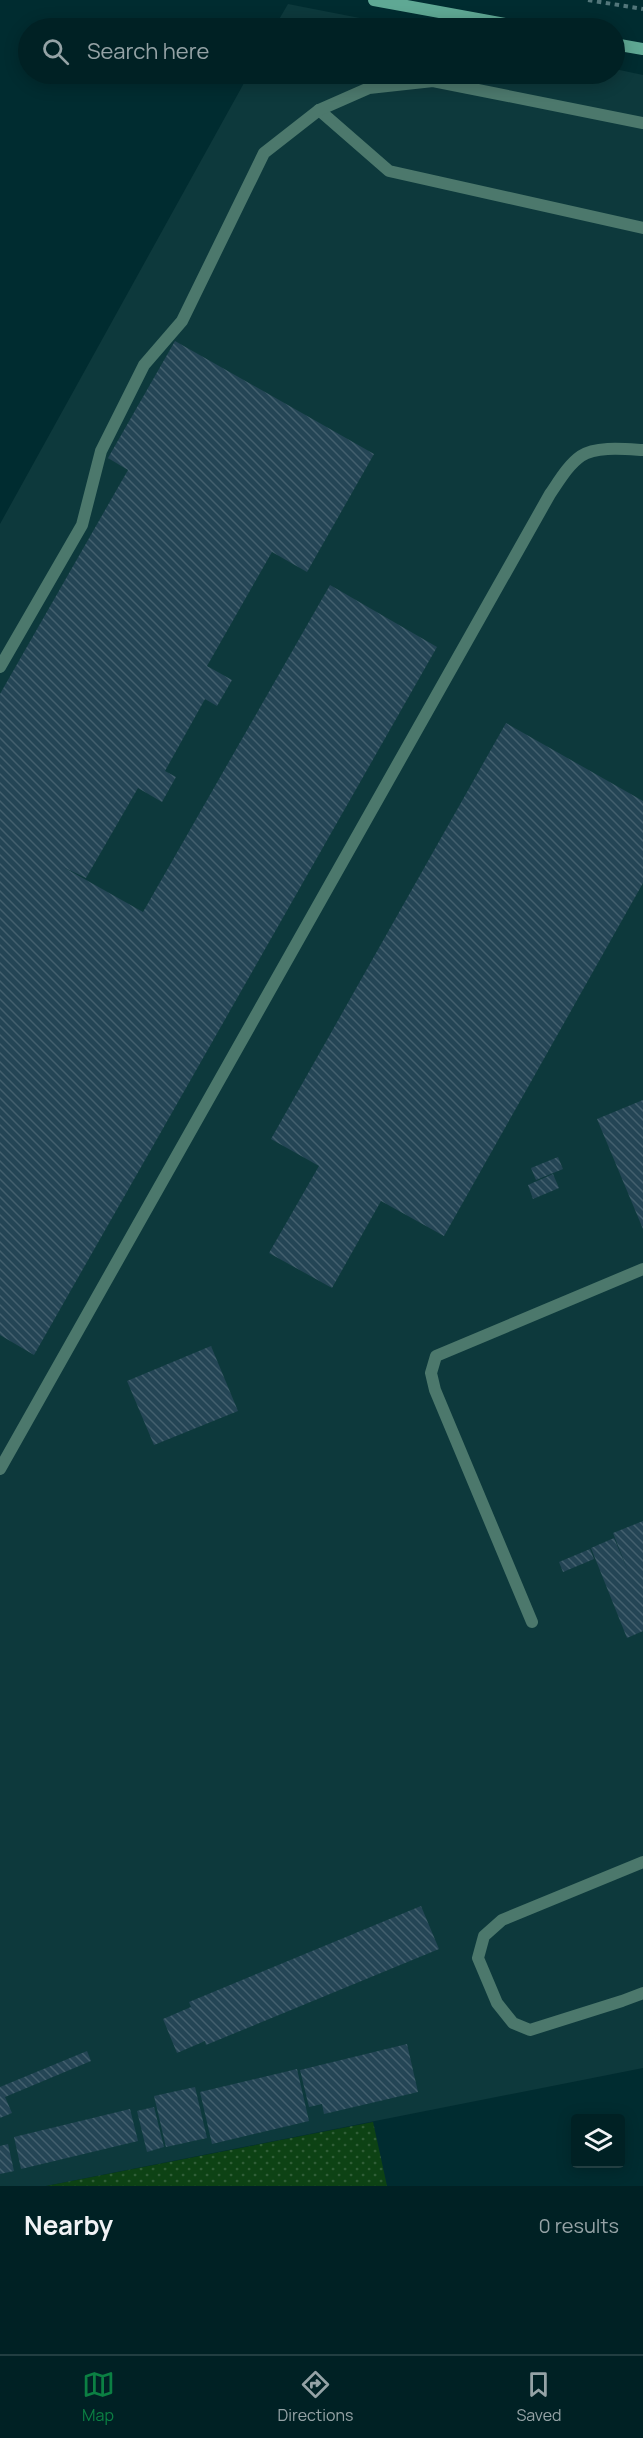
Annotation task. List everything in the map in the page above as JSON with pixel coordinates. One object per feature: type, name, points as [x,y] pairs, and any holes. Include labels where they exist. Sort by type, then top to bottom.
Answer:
[{"type":"main road","points":[[374,0],[472,18]]},
{"type":"main road","points":[[625,46],[643,49]]},
{"type":"lane","points":[[0,667],[82,525],[101,451],[144,364],[182,321],[264,153],[319,110],[369,88],[406,84]]},
{"type":"lane","points":[[448,84],[643,123]]},
{"type":"lane","points":[[319,110],[389,171],[643,228]]},
{"type":"lane","points":[[0,1469],[550,494],[566,471],[582,455],[599,451],[643,450]]},
{"type":"lane","points":[[532,1622],[435,1390],[431,1373],[435,1356],[643,1269]]},
{"type":"lane","points":[[643,1862],[502,1920],[484,1936],[478,1958],[497,2003],[513,2023],[530,2030],[643,1993]]},
{"type":"path","points":[[588,0],[643,9]]},
{"type":"shaded area","points":[[288,4],[360,18],[280,18]]},
{"type":"shaded area","points":[[625,71],[643,75],[643,2068],[46,2186],[0,2186],[0,524],[243,84],[625,84]]},
{"type":"green space","points":[[373,2122],[387,2186],[46,2186]]},
{"type":"building","points":[[175,341],[374,454],[307,572],[272,552],[207,666],[232,680],[217,706],[205,699],[165,771],[176,777],[162,802],[138,788],[86,878],[63,867],[143,912],[330,585],[437,647],[34,1355],[0,1335],[0,694],[128,470],[108,458]]},
{"type":"building","points":[[506,723],[643,801],[643,883],[444,1236],[381,1201],[332,1288],[269,1253],[319,1166],[271,1139]]},
{"type":"building","points":[[643,1100],[643,1229],[597,1119]]},
{"type":"building","points":[[558,1157],[563,1169],[536,1180],[531,1168]]},
{"type":"building","points":[[553,1174],[559,1188],[533,1199],[528,1185]]},
{"type":"building","points":[[211,1346],[238,1411],[154,1445],[127,1381]]},
{"type":"building","points":[[643,1521],[643,1631],[627,1638],[591,1548],[614,1538],[628,1571],[613,1533]]},
{"type":"building","points":[[590,1549],[594,1559],[563,1572],[559,1562]]},
{"type":"building","points":[[421,1906],[439,1949],[206,2045],[205,2041],[177,2053],[163,2019],[191,2007],[189,2002]]},
{"type":"building","points":[[407,2044],[418,2092],[324,2114],[322,2104],[309,2107],[300,2070]]},
{"type":"building","points":[[87,2051],[91,2061],[5,2097],[12,2113],[0,2118],[0,2087]]},
{"type":"building","points":[[297,2069],[309,2121],[212,2144],[200,2092]]},
{"type":"building","points":[[195,2087],[207,2138],[166,2147],[154,2096]]},
{"type":"building","points":[[154,2107],[164,2147],[147,2152],[137,2111]]},
{"type":"building","points":[[130,2109],[138,2141],[21,2169],[14,2137]]},
{"type":"building","points":[[8,2144],[14,2171],[0,2174],[0,2146]]}]
